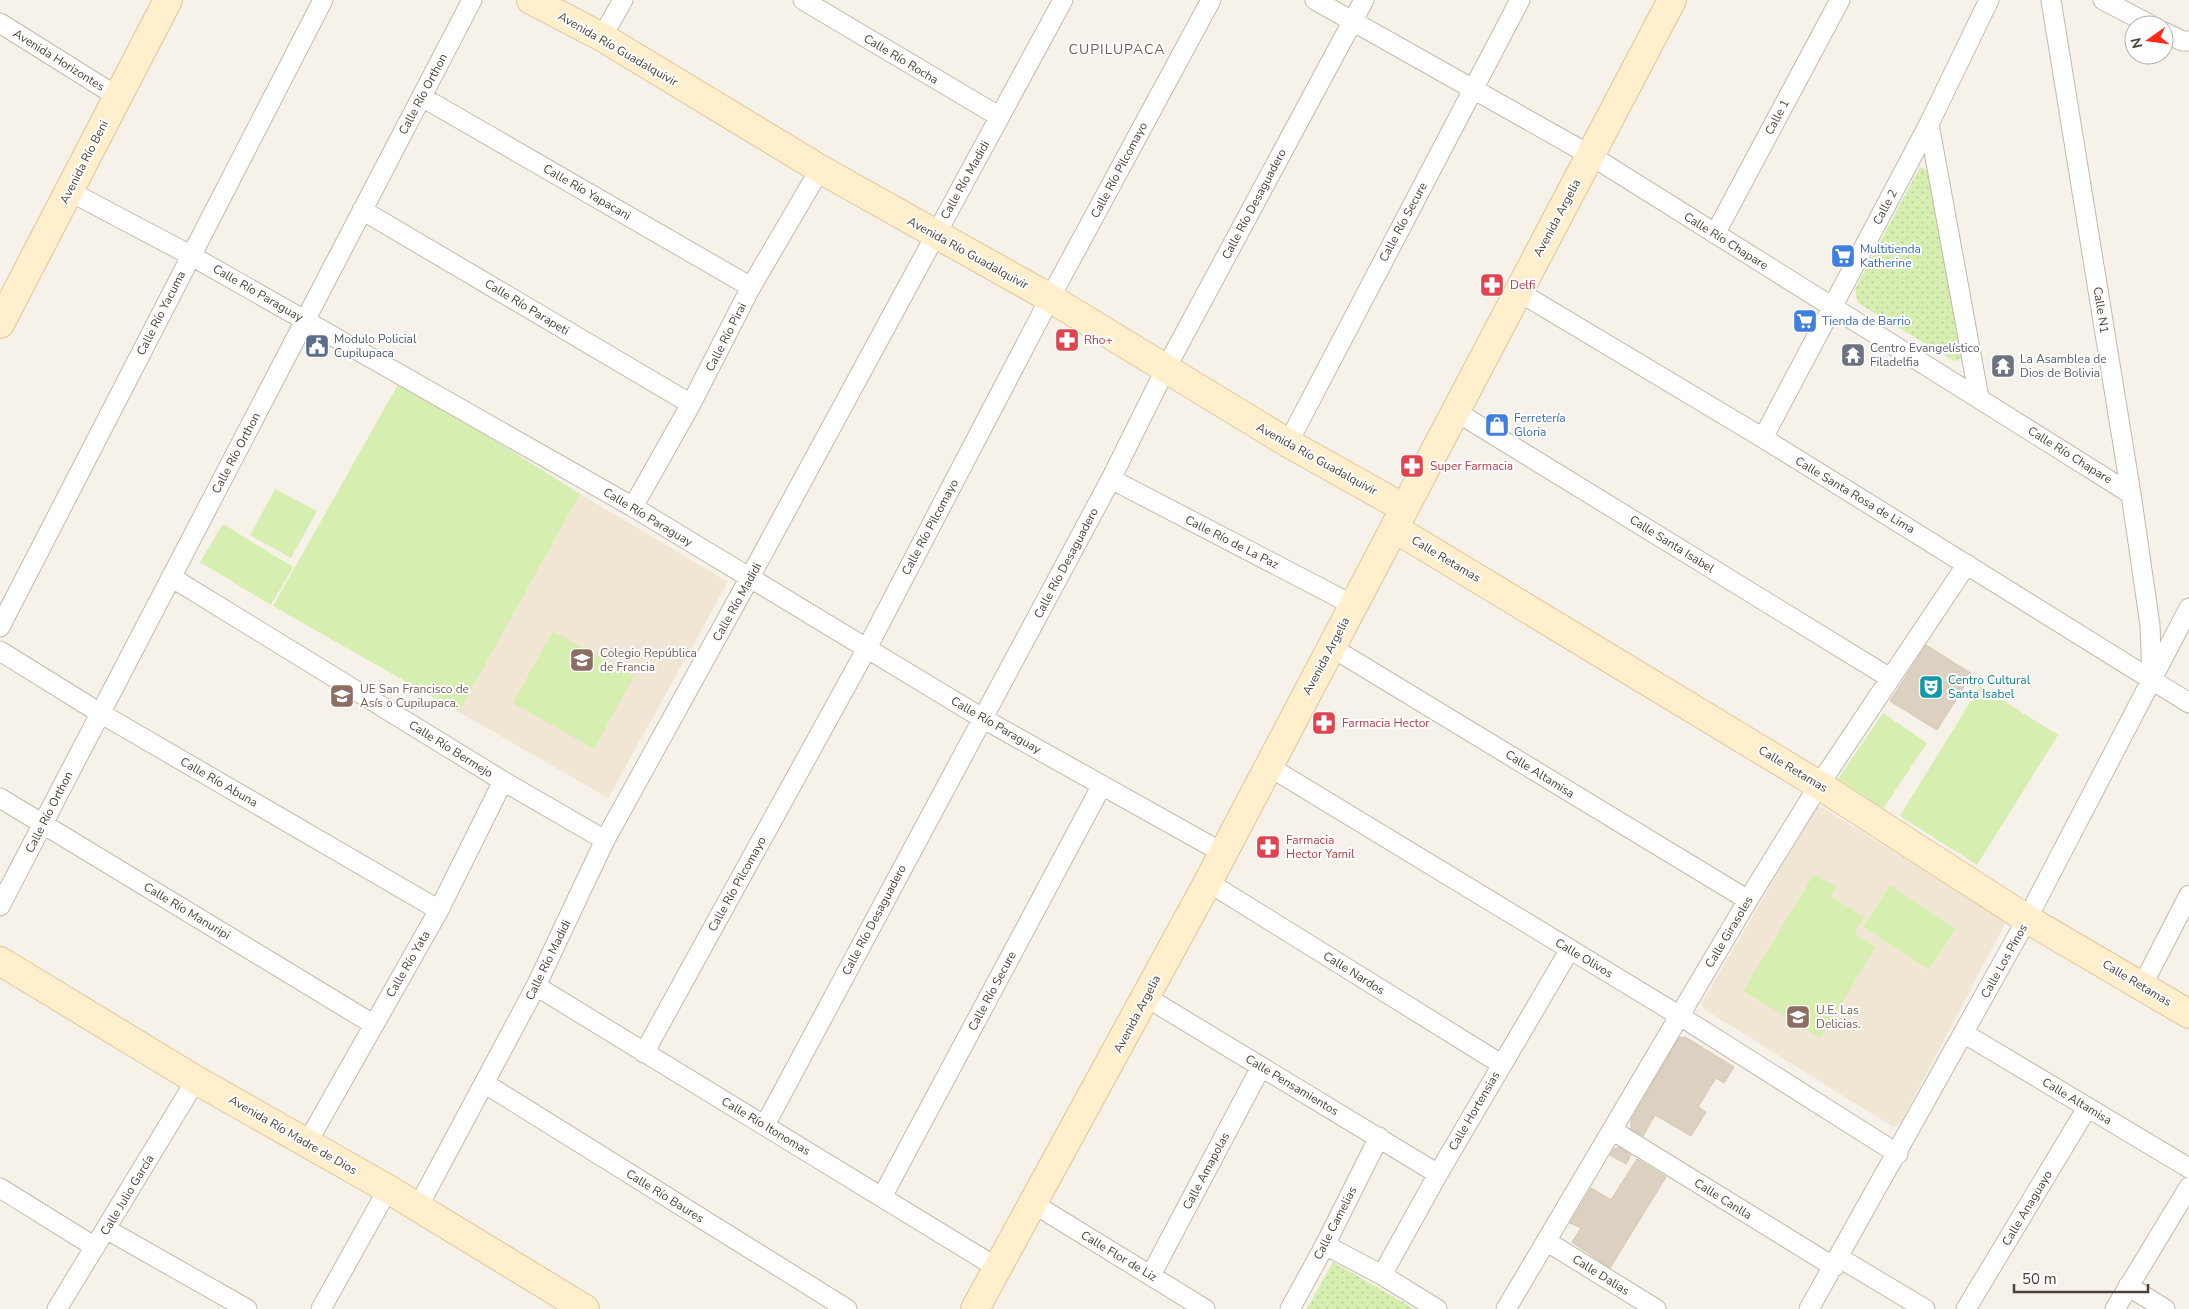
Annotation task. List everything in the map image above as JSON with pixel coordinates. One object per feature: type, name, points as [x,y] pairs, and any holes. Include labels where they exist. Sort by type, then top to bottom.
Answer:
[{"type":"street","name":"Avenida Río Beni","points":[[0,324],[168,0]]},
{"type":"street","name":"Calle Río Yacuma","points":[[0,628],[190,255],[323,0]]},
{"type":"street","name":"Calle Río Orthon","points":[[0,906],[472,0]]},
{"type":"street","name":"Avenida Río Guadalquivir","points":[[531,0],[602,37],[820,169],[1050,298],[1165,370],[1288,443],[1399,518]]},
{"type":"street","points":[[602,37],[623,0]]},
{"type":"street","name":"Calle Río Rocha","points":[[803,0],[1000,117]]},
{"type":"street","name":"Calle Río Pilcomayo","points":[[644,1053],[866,650],[1050,298],[1211,0]]},
{"type":"street","name":"Calle Río Chapare","points":[[1315,0],[1590,155],[2131,494]]},
{"type":"street","name":"Calle Río Desaguadero","points":[[765,1125],[1111,479],[1165,370],[1364,0]]},
{"type":"street","name":"Calle Río Secure","points":[[1288,443],[1520,0]]},
{"type":"street","name":"Avenida Argelia","points":[[975,1309],[996,1267],[1034,1204],[1208,882],[1672,0]]},
{"type":"street","name":"Calle 1","points":[[1715,234],[1840,0]]},
{"type":"street","name":"Calle 2","points":[[1763,438],[1929,124],[1989,0]]},
{"type":"street","name":"Calle N1","points":[[2051,0],[2131,494],[2150,626],[2152,680]]},
{"type":"street","points":[[2103,0],[2132,15]]},
{"type":"street","name":"Calle Río Madidi","points":[[418,1207],[536,986],[605,840],[1000,117],[1060,1]]},
{"type":"street","name":"Avenida Horizontes","points":[[0,23],[118,97]]},
{"type":"street","points":[[2174,37],[2182,41],[2189,41]]},
{"type":"street","name":"Calle Río Yapacani","points":[[422,97],[751,287]]},
{"type":"street","points":[[1929,124],[1979,398]]},
{"type":"street","name":"Calle Río Pirai","points":[[633,507],[691,404],[751,287],[820,169]]},
{"type":"street","name":"Calle Río Paraguay","points":[[69,190],[190,255],[633,507],[866,650],[982,718],[1223,853]]},
{"type":"street","name":"Calle Río Parapeti","points":[[362,210],[691,404]]},
{"type":"street","name":"Calle Santa Rosa de Lima","points":[[1519,292],[1763,438],[2189,702]]},
{"type":"street","name":"Calle Santa Isabel","points":[[1455,411],[1890,678]]},
{"type":"street","name":"Calle Río de La Paz","points":[[1111,479],[1353,605]]},
{"type":"street","name":"Calle Retamas","points":[[1399,518],[1820,785],[2027,919],[2189,1014]]},
{"type":"street","name":"Calle Girasoles","points":[[1506,1309],[1748,900],[1820,785],[1967,564]]},
{"type":"street","name":"Calle Río Bermejo","points":[[171,577],[503,781],[605,840]]},
{"type":"street","name":"Calle Los Pinos","points":[[1809,1309],[1965,1034],[2189,608]]},
{"type":"street","name":"Calle Altamisa","points":[[1331,647],[1748,900]]},
{"type":"street","name":"Calle Río Abuna","points":[[0,652],[100,713],[439,910]]},
{"type":"street","name":"Calle Olivos","points":[[1268,766],[1680,1016],[1898,1154]]},
{"type":"street","name":"Calle Río Yata","points":[[308,1143],[439,910],[503,781]]},
{"type":"street","name":"Calle Río Secure","points":[[882,1197],[1102,785]]},
{"type":"street","name":"Calle Río Manuripi","points":[[0,798],[374,1024]]},
{"type":"street","name":"Calle Nardos","points":[[1208,882],[1501,1064]]},
{"type":"street","points":[[2142,986],[2189,896]]},
{"type":"street","name":"Calle Hortensias","points":[[1382,1275],[1501,1064],[1570,949]]},
{"type":"street","name":"Avenida Río Madre de Dios","points":[[0,961],[196,1080],[418,1207],[571,1305]]},
{"type":"street","name":"Calle Río Itonomas","points":[[536,986],[996,1267]]},
{"type":"street","name":"Calle Pensamientos","points":[[1146,997],[1438,1174]]},
{"type":"street","name":"Calle Altamisa","points":[[1965,1034],[2189,1168]]},
{"type":"street","name":"Calle Amapolas","points":[[1151,1275],[1261,1067]]},
{"type":"street","name":"Calle Julio García","points":[[57,1309],[196,1080]]},
{"type":"street","name":"Calle Río Baures","points":[[484,1083],[847,1309]]},
{"type":"street","name":"Calle Anaguayo","points":[[1966,1309],[2087,1108]]},
{"type":"street","name":"Calle Canlla","points":[[1612,1130],[1836,1262],[1925,1309]]},
{"type":"street","name":"Calle Camelias","points":[[1290,1309],[1325,1245],[1379,1137]]},
{"type":"street","points":[[2115,1309],[2189,1187]]},
{"type":"street","points":[[0,1188],[95,1247]]},
{"type":"street","points":[[320,1309],[388,1189]]},
{"type":"street","name":"Calle Flor de Liz","points":[[1034,1204],[1204,1309]]},
{"type":"street","points":[[106,1229],[247,1309]]},
{"type":"street","name":"Calle Dalias","points":[[1546,1241],[1656,1309]]},
{"type":"street","points":[[1325,1245],[1382,1275],[1437,1309]]},
{"type":"street","points":[[2128,1286],[2165,1309]]},
{"type":"shaded area","points":[[580,494],[728,582],[608,798],[459,712]]},
{"type":"shaded area","points":[[1818,805],[2002,918],[2005,924],[1900,1124],[1893,1127],[1704,1009],[1702,1002]]},
{"type":"green space","points":[[1920,167],[1933,173],[1960,339],[1961,359],[1954,361],[1858,303],[1855,289]]},
{"type":"green space","points":[[400,381],[580,494],[459,712],[273,606]]},
{"type":"green space","points":[[275,489],[317,511],[291,558],[250,535]]},
{"type":"green space","points":[[223,524],[293,567],[271,605],[200,562]]},
{"type":"green space","points":[[553,631],[634,676],[594,749],[513,703]]},
{"type":"green space","points":[[1980,686],[2058,735],[1977,865],[1900,816]]},
{"type":"green space","points":[[1883,713],[1927,743],[1883,809],[1838,779]]},
{"type":"green space","points":[[1814,874],[1836,887],[1831,896],[1864,917],[1854,933],[1876,947],[1820,1038],[1743,991]]},
{"type":"green space","points":[[1890,885],[1956,929],[1929,970],[1863,927]]},
{"type":"green space","points":[[1333,1262],[1415,1309],[1307,1309]]},
{"type":"building","name":"Centro Cultural Santa Isabel","points":[[1926,645],[1972,674],[1937,730],[1890,701]]},
{"type":"building","points":[[1685,1037],[1734,1067],[1724,1083],[1716,1078],[1698,1107],[1706,1112],[1691,1136],[1655,1115],[1643,1136],[1631,1129],[1631,1120],[1679,1038]]},
{"type":"building","points":[[1619,1147],[1631,1155],[1626,1164],[1610,1155],[1614,1149]]},
{"type":"building","points":[[1637,1159],[1666,1177],[1610,1268],[1572,1242],[1581,1228],[1570,1223],[1591,1188],[1611,1200]]},
{"type":"place","name":"Multitienda Katherine","points":[[1843,256]]},
{"type":"place","name":"Delfi","points":[[1492,285]]},
{"type":"place","name":"Tienda de Barrio","points":[[1805,321]]},
{"type":"place","name":"Rho+","points":[[1067,340]]},
{"type":"place","name":"Modulo Policial Cupilupaca","points":[[317,346]]},
{"type":"place","name":"Centro Evangelístico Filadelfia","points":[[1853,355]]},
{"type":"place","name":"La Asamblea de Dios de Bolivia","points":[[2003,366]]},
{"type":"place","name":"Ferretería Gloria","points":[[1497,425]]},
{"type":"place","name":"Super Farmacia","points":[[1412,466]]},
{"type":"place","name":"Colegio República de Francia","points":[[582,660]]},
{"type":"place","name":"Centro Cultural Santa Isabel","points":[[1931,687]]},
{"type":"place","name":"UE San Francisco de Asís o Cupilupaca.","points":[[342,696]]},
{"type":"place","name":"Farmacia Hector","points":[[1324,723]]},
{"type":"place","name":"Farmacia Hector Yamil","points":[[1268,847]]},
{"type":"place","name":"U.E. Las Delicias.","points":[[1798,1017]]},
{"type":"district","name":"CUPILUPACA","points":[[1117,49]]}]
